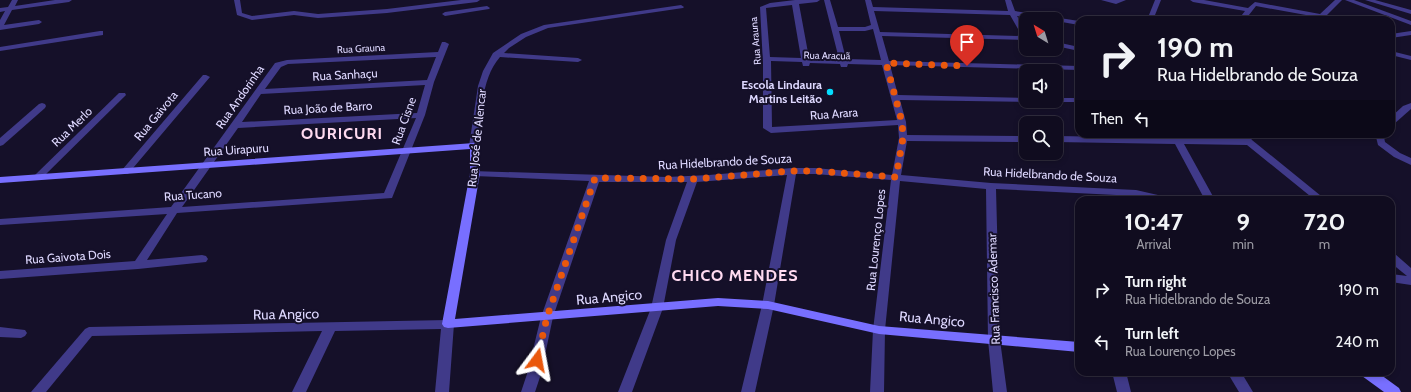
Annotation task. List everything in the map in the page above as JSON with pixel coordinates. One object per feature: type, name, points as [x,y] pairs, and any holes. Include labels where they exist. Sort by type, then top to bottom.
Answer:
[{"type":"street","points":[[0,27],[15,0]]},
{"type":"street","points":[[0,10],[69,0]]},
{"type":"street","points":[[237,0],[238,13],[252,18],[294,13],[315,16],[338,15],[477,0]]},
{"type":"street","points":[[805,62],[795,2],[817,0]]},
{"type":"street","points":[[827,0],[843,63]]},
{"type":"street","points":[[1008,0],[1012,13],[1019,25]]},
{"type":"street","points":[[1104,0],[1116,2],[1123,0]]},
{"type":"street","points":[[1152,16],[1158,0]]},
{"type":"street","points":[[1192,0],[1250,10]]},
{"type":"street","points":[[1321,16],[1340,0]]},
{"type":"street","points":[[1348,0],[1390,16]]},
{"type":"street","points":[[1368,0],[1411,12]]},
{"type":"street","name":"Rua Arauna","points":[[768,130],[767,62],[762,8],[764,6],[795,2]]},
{"type":"street","points":[[1245,16],[1255,2],[1311,16]]},
{"type":"street","points":[[442,4],[446,17],[487,8]]},
{"type":"street","points":[[869,4],[1019,14]]},
{"type":"street","name":"Rua Lourenço Lopes","points":[[869,4],[902,122],[903,138],[896,177],[879,330],[877,392]]},
{"type":"street","name":"Rua José de Alencar","points":[[442,392],[448,324],[475,173],[474,146],[483,79],[486,70],[496,55],[518,39],[546,26],[681,7]]},
{"type":"street","points":[[1395,18],[1411,24]]},
{"type":"street","points":[[1063,20],[1075,22]]},
{"type":"street","points":[[0,27],[39,22]]},
{"type":"street","points":[[835,29],[865,29],[1019,37]]},
{"type":"street","points":[[0,49],[100,33]]},
{"type":"street","points":[[1395,35],[1411,33]]},
{"type":"street","name":"Rua Cisne","points":[[388,196],[421,115],[430,82],[445,44]]},
{"type":"street","points":[[1063,46],[1075,48]]},
{"type":"street","name":"Rua Grauna","points":[[282,63],[442,54]]},
{"type":"street","points":[[1395,54],[1411,58]]},
{"type":"street","points":[[496,55],[578,60]]},
{"type":"street","name":"Rua Aracuã","points":[[767,62],[1075,68]]},
{"type":"street","name":"Rua Andorinha","points":[[138,265],[175,209],[261,92],[278,65],[282,63]]},
{"type":"street","name":"Rua Gaivota","points":[[125,172],[206,77]]},
{"type":"street","name":"Rua Sanhaçu","points":[[261,92],[430,82]]},
{"type":"street","name":"Rua Merlo","points":[[38,177],[122,95]]},
{"type":"street","points":[[895,97],[1019,100]]},
{"type":"street","points":[[1063,100],[1075,100]]},
{"type":"street","points":[[0,144],[42,106]]},
{"type":"street","points":[[1395,118],[1406,108],[1411,106]]},
{"type":"street","name":"Rua João de Barro","points":[[237,125],[421,115]]},
{"type":"street","name":"Rua Arara","points":[[768,130],[902,122]]},
{"type":"street","points":[[903,138],[1019,139]]},
{"type":"street","points":[[1063,139],[1247,138],[1316,196]]},
{"type":"street","points":[[1380,138],[1381,143],[1397,155],[1411,162]]},
{"type":"street","points":[[1170,139],[1207,196]]},
{"type":"street","name":"Rua Uirapuru","points":[[0,180],[438,150],[474,146]]},
{"type":"street","points":[[748,392],[768,305],[792,171]]},
{"type":"street","name":"Rua Hidelbrando de Souza","points":[[475,173],[595,178],[693,179],[792,171],[815,171],[1095,195],[1136,193],[1149,196]]},
{"type":"street","points":[[528,392],[534,374],[547,317],[595,178]]},
{"type":"street","points":[[625,392],[657,308],[671,240],[693,179]]},
{"type":"street","name":"Rua Francisco Ademar","points":[[991,186],[994,340],[1000,392]]},
{"type":"street","name":"Rua Tucano","points":[[0,222],[175,209],[388,196]]},
{"type":"street","name":"Rua Gaivota Dois","points":[[3,277],[202,259]]},
{"type":"street","points":[[1395,260],[1411,274]]},
{"type":"street","points":[[1395,278],[1411,280]]},
{"type":"street","name":"Rua Angico","points":[[38,392],[89,332],[330,328],[448,324],[718,302],[768,305],[879,330],[1075,347]]},
{"type":"street","points":[[299,392],[330,328]]},
{"type":"street","points":[[0,332],[21,333]]},
{"type":"street","points":[[1120,376],[1124,392]]},
{"type":"street","points":[[1236,376],[1246,392]]},
{"type":"street","points":[[1372,376],[1394,392]]},
{"type":"place","name":"Escola Lindaura Martins Leitão","points":[[830,92]]},
{"type":"district","name":"OURICURI","points":[[342,133]]},
{"type":"district","name":"CHICO MENDES","points":[[735,275]]},
{"type":"route","points":[[537,360],[547,317],[595,178],[693,179],[792,171],[815,171],[896,177],[903,138],[902,122],[886,63],[967,66]]}]
